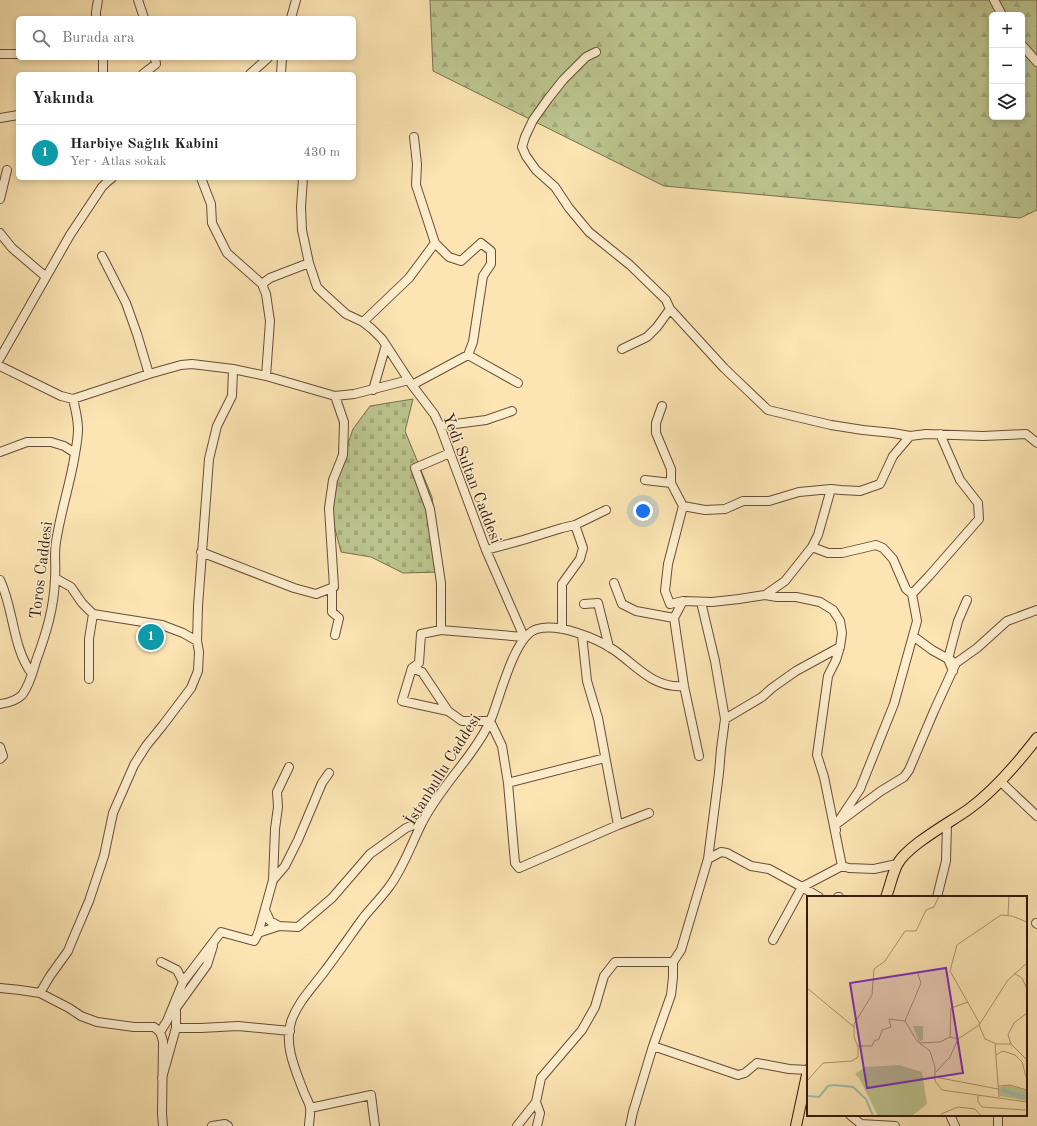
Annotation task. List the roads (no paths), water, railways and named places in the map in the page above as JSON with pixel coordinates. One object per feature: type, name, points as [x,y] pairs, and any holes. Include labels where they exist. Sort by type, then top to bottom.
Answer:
[{"type":"main road","points":[[886,896],[897,864],[910,850],[969,809],[1000,780],[1037,738]]},
{"type":"main road","points":[[796,1126],[807,1075]]},
{"type":"street","points":[[96,16],[98,0]]},
{"type":"street","points":[[138,0],[143,16]]},
{"type":"street","points":[[292,16],[296,0]]},
{"type":"street","points":[[994,0],[1000,12]]},
{"type":"street","points":[[1025,48],[1037,62]]},
{"type":"street","points":[[596,52],[586,57],[563,80],[548,99],[525,137],[522,147],[526,156],[536,170],[555,187],[569,208],[589,232],[630,266],[666,300],[670,309],[724,368],[768,410],[832,425],[910,436],[940,434],[983,436],[1026,434],[1037,443]]},
{"type":"street","points":[[0,54],[16,54]]},
{"type":"street","points":[[103,60],[103,72]]},
{"type":"street","points":[[146,72],[156,64],[155,60]]},
{"type":"street","points":[[252,72],[266,60]]},
{"type":"street","points":[[281,72],[282,60]]},
{"type":"street","points":[[0,118],[16,116]]},
{"type":"street","points":[[0,366],[61,396],[73,399],[149,374],[181,365],[192,364],[234,369],[266,376],[335,396],[345,396],[411,382],[468,355],[473,342],[483,276],[491,264],[491,251],[481,243],[462,261],[449,257],[435,243],[416,185],[417,164],[414,137]]},
{"type":"street","points":[[0,199],[7,170]]},
{"type":"street","points":[[0,358],[70,235],[107,180]]},
{"type":"street","points":[[202,180],[211,204],[212,223],[227,253],[262,284],[266,294],[270,320],[266,376]]},
{"type":"street","name":"Yedi Sultan Caddesi","points":[[302,180],[302,230],[309,263],[317,287],[346,314],[363,322],[382,339],[434,414],[440,426],[486,550],[524,637]]},
{"type":"street","points":[[0,233],[12,248],[46,277]]},
{"type":"street","points":[[363,322],[409,278],[435,243]]},
{"type":"street","points":[[102,256],[126,303],[149,374]]},
{"type":"street","points":[[262,284],[270,278],[309,263]]},
{"type":"street","points":[[622,349],[647,336],[657,327],[670,309]]},
{"type":"street","points":[[373,390],[386,345]]},
{"type":"street","points":[[468,355],[518,383]]},
{"type":"street","points":[[40,993],[68,951],[89,901],[104,856],[113,813],[134,765],[146,746],[190,688],[198,671],[198,606],[209,459],[217,426],[232,396],[234,369]]},
{"type":"street","points":[[335,396],[344,422],[343,455],[333,480],[328,508],[334,587],[332,588],[332,612],[339,618],[335,635]]},
{"type":"street","name":"Toros Caddesi","points":[[0,704],[10,702],[21,695],[25,690],[32,674],[50,619],[55,578],[56,542],[75,453],[78,427],[73,399]]},
{"type":"street","points":[[662,406],[656,423],[656,434],[671,469],[671,483],[683,506],[668,564],[666,591],[670,604],[683,601],[701,602],[739,599],[765,594],[785,581],[812,547],[818,535],[831,489]]},
{"type":"street","points":[[440,426],[486,420],[512,411]]},
{"type":"street","points":[[912,594],[979,519],[978,503],[960,480],[940,434]]},
{"type":"street","points":[[683,506],[705,510],[725,509],[743,501],[769,501],[799,492],[831,489],[860,491],[880,484],[893,456],[910,436]]},
{"type":"street","points":[[0,452],[26,442],[51,442],[64,446],[75,453]]},
{"type":"street","points":[[441,630],[442,583],[430,509],[415,468],[450,453]]},
{"type":"street","points":[[644,480],[671,483]]},
{"type":"street","points":[[486,550],[575,525],[606,510]]},
{"type":"street","points":[[562,629],[562,584],[580,559],[583,548],[575,525]]},
{"type":"street","points":[[812,547],[828,553],[842,553],[876,545],[883,548],[893,560],[906,589],[912,594],[917,621],[894,704],[860,789],[835,825],[836,837]]},
{"type":"street","points":[[201,552],[294,588],[316,594],[332,588]]},
{"type":"street","points":[[55,578],[72,587],[82,602],[93,614],[162,625],[183,633],[197,641]]},
{"type":"street","points":[[0,580],[25,664],[32,674]]},
{"type":"street","points":[[614,583],[622,604],[636,611],[674,618]]},
{"type":"street","points":[[765,594],[777,597],[796,597],[820,602],[833,610],[840,621],[842,633],[840,647],[836,660],[828,676],[817,755],[824,777],[842,866]]},
{"type":"street","points":[[948,659],[958,621],[967,600]]},
{"type":"street","points":[[683,601],[674,618],[684,686],[700,756]]},
{"type":"street","points":[[630,1126],[653,1046],[671,995],[673,962],[681,950],[708,859],[725,719],[715,662],[701,602]]},
{"type":"street","points":[[584,604],[598,603],[609,647]]},
{"type":"street","points":[[835,825],[881,791],[904,777],[909,770],[934,711],[955,667],[1007,621],[1037,610]]},
{"type":"street","points":[[89,679],[89,639],[93,614]]},
{"type":"street","points":[[448,711],[402,701],[412,668],[419,663],[421,634],[441,630],[524,637],[536,629],[562,629],[582,635],[609,647],[657,682],[667,686],[684,686]]},
{"type":"street","points":[[582,635],[587,681],[598,718],[618,825]]},
{"type":"street","points":[[913,636],[932,650],[948,659],[955,667]]},
{"type":"street","name":"İstanbullu Caddesi","points":[[310,1108],[292,1059],[290,1048],[291,1023],[299,1006],[364,918],[390,886],[423,821],[490,721],[508,669],[524,637]]},
{"type":"street","points":[[725,719],[762,697],[796,671],[840,647]]},
{"type":"street","points":[[412,668],[422,672],[448,711],[462,721],[490,721],[502,746],[508,783],[515,863],[519,868],[648,813]]},
{"type":"street","points":[[0,747],[3,756],[0,759]]},
{"type":"street","points":[[508,783],[605,758]]},
{"type":"street","points":[[160,1032],[167,1021],[182,982],[221,932],[254,940],[258,933],[273,880],[275,829],[278,807],[277,792],[289,767]]},
{"type":"street","points":[[273,880],[285,866],[322,784],[329,774]]},
{"type":"street","points":[[1000,780],[1037,816]]},
{"type":"street","points":[[258,933],[279,926],[298,927],[332,898],[370,854],[406,828],[423,821]]},
{"type":"street","points":[[937,896],[946,861],[947,824]]},
{"type":"street","points":[[708,859],[721,852],[727,853],[751,866],[769,869],[817,896]]},
{"type":"street","points":[[773,940],[802,887],[842,866],[849,868],[874,869],[897,864]]},
{"type":"street","points":[[265,910],[270,921],[279,926]]},
{"type":"street","points":[[162,1078],[176,1028],[176,1008],[207,965],[216,940]]},
{"type":"street","points":[[161,962],[177,970],[182,982]]},
{"type":"street","points":[[517,1126],[536,1102],[541,1078],[582,1030],[595,1007],[604,976],[615,962],[673,962]]},
{"type":"street","points":[[0,988],[40,993],[81,1016],[97,1022],[134,1027],[154,1027],[160,1032],[163,1041],[163,1126]]},
{"type":"street","points":[[176,1028],[238,1026],[290,1031]]},
{"type":"street","points":[[653,1046],[738,1075],[745,1073],[757,1063],[789,1069],[807,1070]]},
{"type":"street","points":[[309,1126],[310,1108],[371,1095],[375,1126]]},
{"type":"street","points":[[536,1102],[540,1113],[537,1126]]},
{"type":"street","points":[[851,1116],[861,1124],[895,1126]]},
{"type":"street","points":[[950,1116],[955,1126]]},
{"type":"street","points":[[212,1126],[225,1124],[228,1126]]},
{"type":"place","name":"Harbiye Sağlık Kabini","points":[[151,637]]}]
